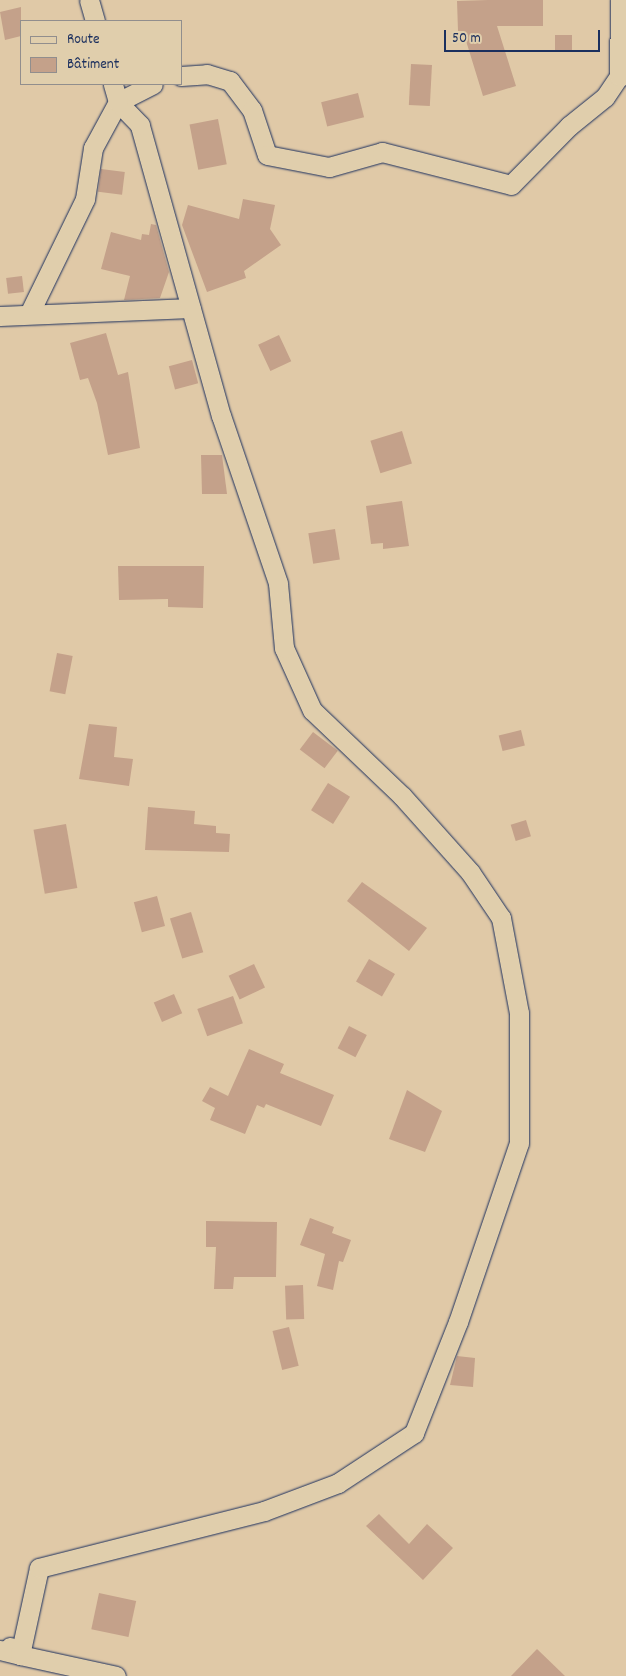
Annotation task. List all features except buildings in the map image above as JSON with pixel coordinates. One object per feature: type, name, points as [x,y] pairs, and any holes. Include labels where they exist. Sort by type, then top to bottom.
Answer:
[{"type":"street","points":[[89,0],[95,20]]},
{"type":"street","points":[[182,76],[207,74],[230,81],[252,110],[267,155],[329,167],[382,152],[511,185],[569,126],[605,97],[623,76],[620,0]]},
{"type":"street","points":[[20,1655],[39,1568],[264,1511],[338,1483],[414,1433],[458,1322],[519,1143],[519,1013],[501,918],[470,872],[402,796],[312,710],[284,648],[278,583],[221,416],[140,125],[118,102],[113,85]]},
{"type":"street","points":[[29,314],[85,199],[93,148],[118,102],[151,85]]},
{"type":"street","points":[[0,316],[191,308]]},
{"type":"street","points":[[0,1640],[20,1655]]},
{"type":"street","points":[[0,1650],[116,1676]]}]
